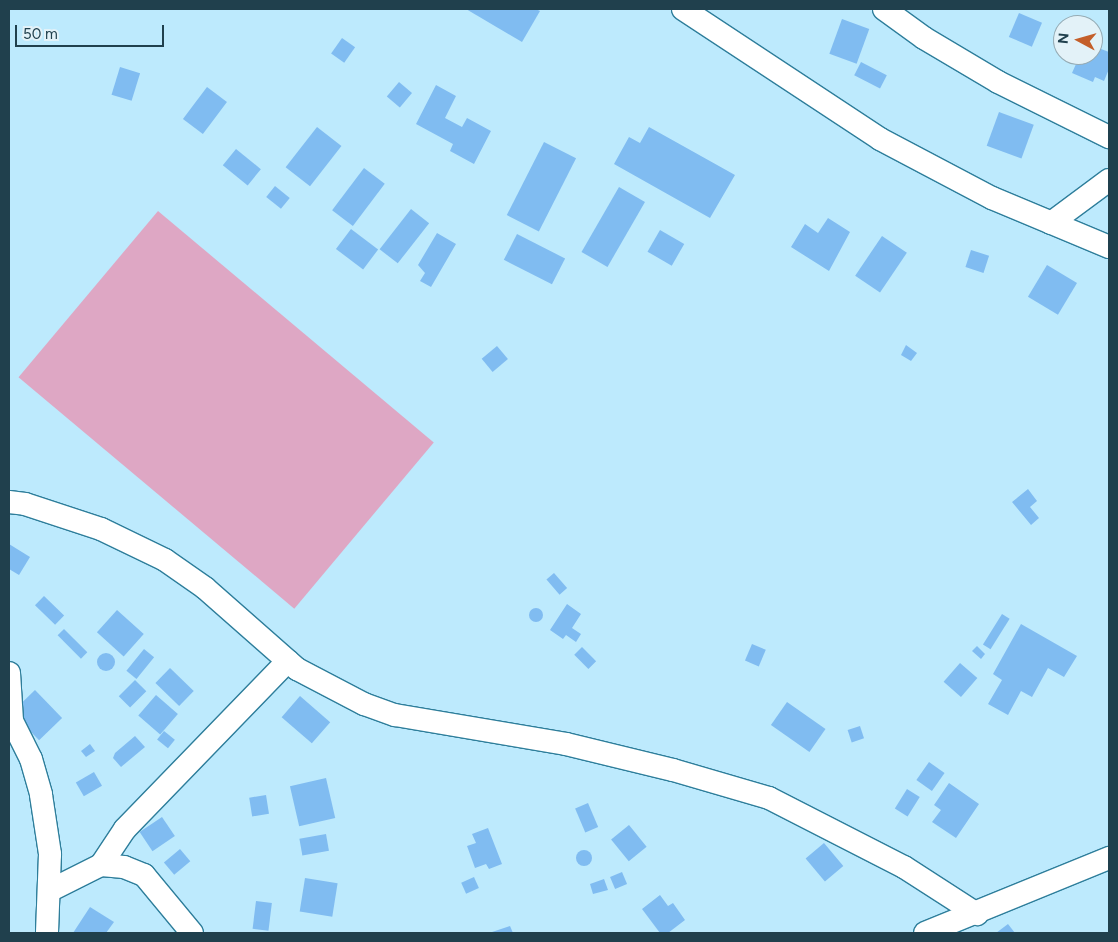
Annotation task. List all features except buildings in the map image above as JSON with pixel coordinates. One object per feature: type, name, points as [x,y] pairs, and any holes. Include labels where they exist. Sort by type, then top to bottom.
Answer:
[{"type":"street","points":[[683,9],[880,139],[992,198],[1109,247]]},
{"type":"street","points":[[884,9],[924,38],[998,82],[1109,137]]},
{"type":"street","points":[[1051,223],[1109,180]]},
{"type":"street","points":[[9,502],[24,504],[101,528],[165,560],[205,588],[288,661],[364,704],[395,715],[566,744],[674,770],[769,798],[904,867],[977,914]]},
{"type":"street","points":[[101,865],[125,829],[288,661]]},
{"type":"street","points":[[9,673],[12,720],[31,759],[41,795],[50,854],[47,933]]},
{"type":"street","points":[[925,933],[977,914],[1109,858]]},
{"type":"street","points":[[49,891],[101,865],[124,866],[144,875],[192,933]]},
{"type":"shaded area","points":[[158,211],[434,442],[294,609],[19,377]]}]
